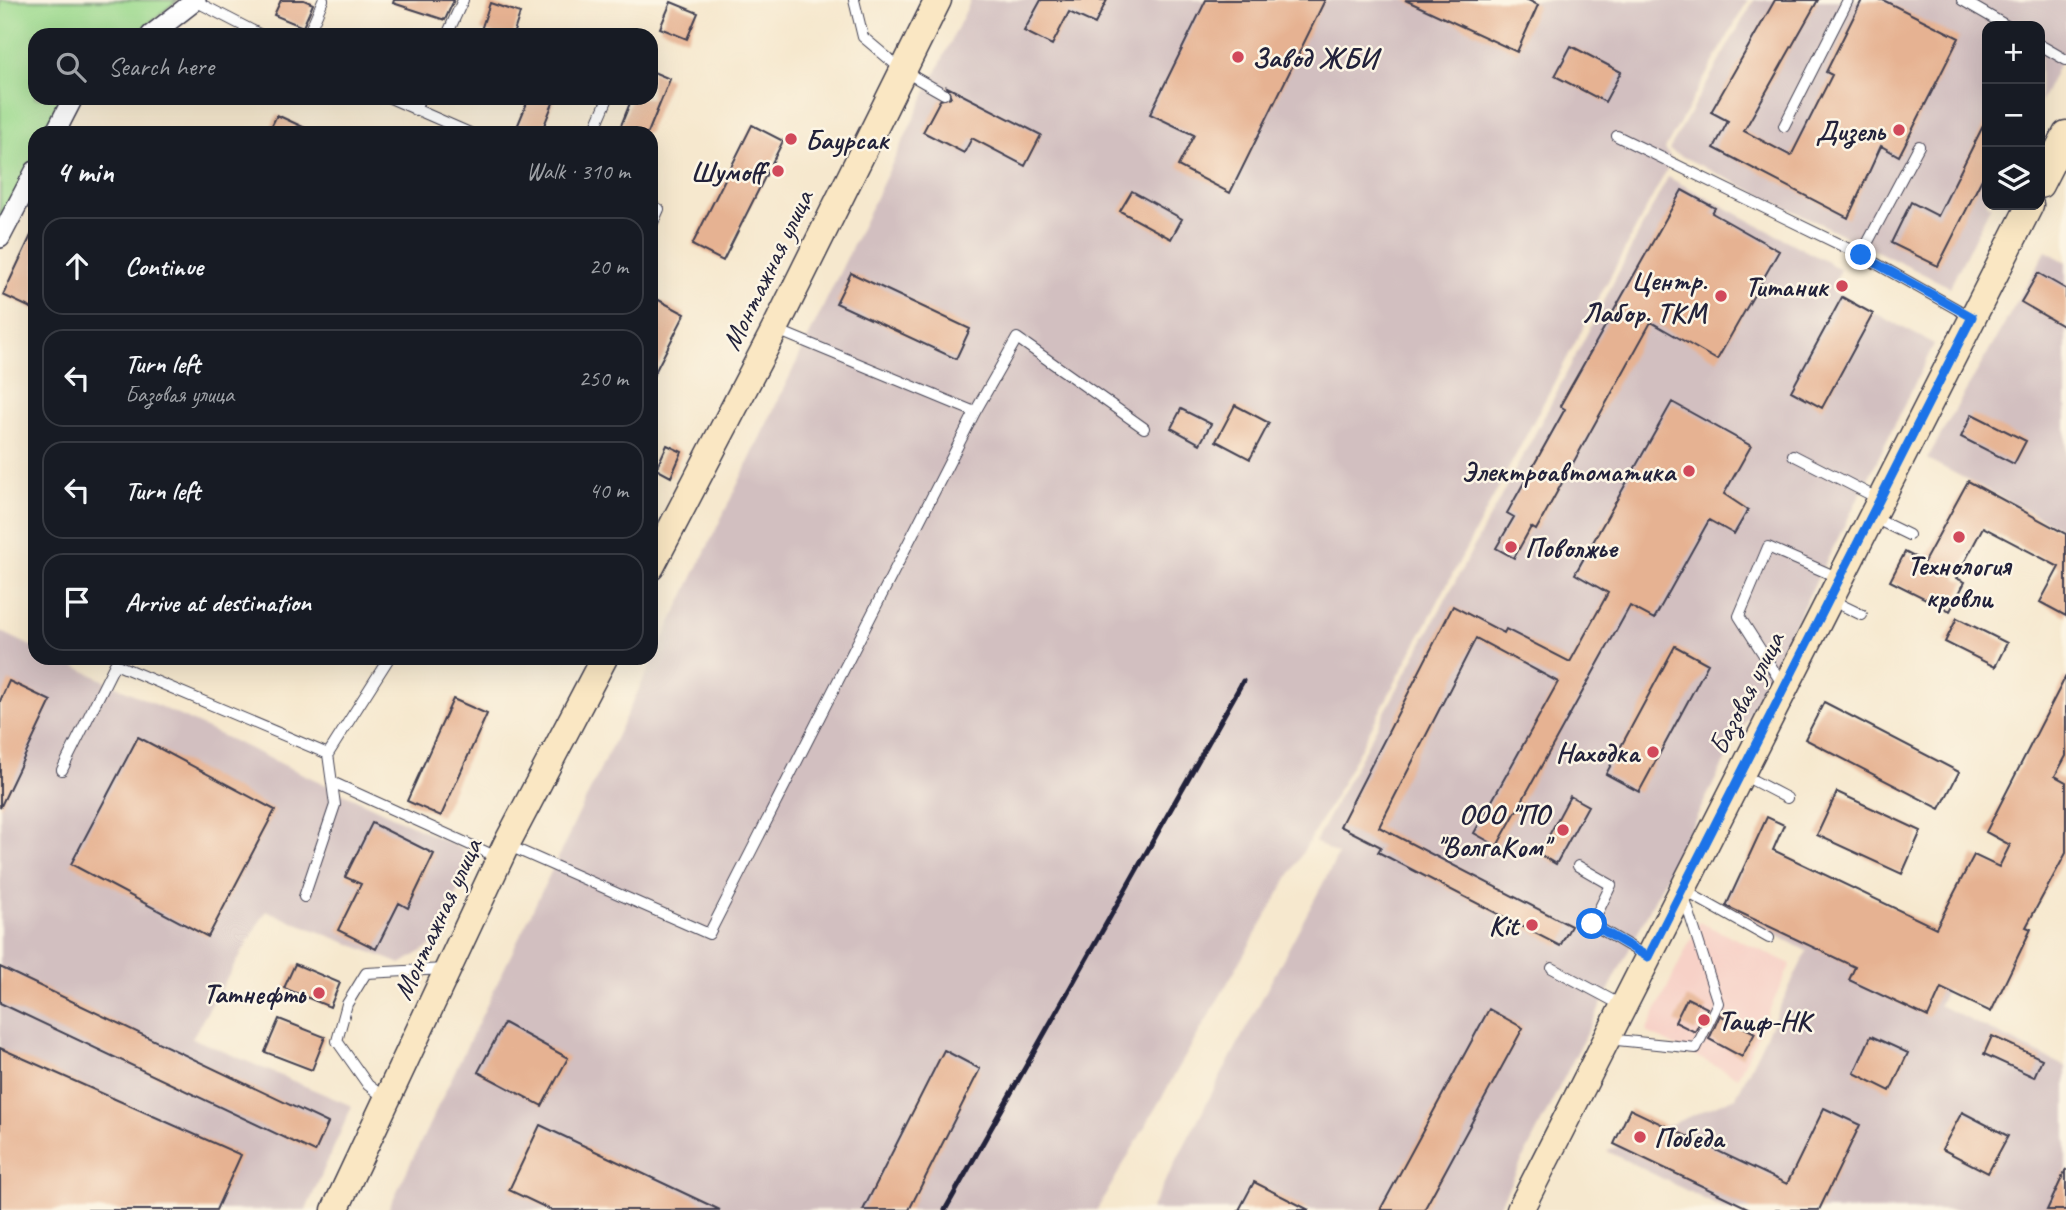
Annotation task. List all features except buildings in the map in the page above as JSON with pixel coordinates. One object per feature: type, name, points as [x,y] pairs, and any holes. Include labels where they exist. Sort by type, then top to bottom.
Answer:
[{"type":"street","points":[[160,28],[195,0]]},
{"type":"street","name":"Монтажная улица","points":[[658,554],[775,330],[938,0]]},
{"type":"street","points":[[59,126],[70,105]]},
{"type":"street","points":[[2045,175],[2066,134]]},
{"type":"street","points":[[0,238],[28,184]]},
{"type":"street","name":"Базовая улица","points":[[1520,1210],[2027,210]]},
{"type":"street","name":"Монтажная улица","points":[[335,1210],[503,852],[600,665]]},
{"type":"lane","points":[[195,0],[248,28]]},
{"type":"lane","points":[[311,28],[323,0]]},
{"type":"lane","points":[[450,28],[463,0]]},
{"type":"lane","points":[[854,0],[863,37],[902,71],[944,94]]},
{"type":"lane","points":[[1784,126],[1848,0]]},
{"type":"lane","points":[[1962,0],[1998,21]]},
{"type":"lane","points":[[2045,48],[2066,60]]},
{"type":"lane","points":[[405,105],[453,126]]},
{"type":"lane","points":[[415,110],[417,105]]},
{"type":"lane","points":[[596,126],[605,105]]},
{"type":"lane","points":[[1617,136],[1861,255],[1972,317]]},
{"type":"lane","points":[[1861,255],[1919,146]]},
{"type":"lane","points":[[775,330],[975,412]]},
{"type":"lane","points":[[332,782],[709,934],[975,412],[1017,338],[1144,428]]},
{"type":"lane","points":[[1793,455],[1875,508],[1909,535]]},
{"type":"lane","points":[[1784,687],[1739,616],[1768,547],[1834,589],[1862,615]]},
{"type":"lane","points":[[62,770],[114,665]]},
{"type":"lane","points":[[117,665],[328,754]]},
{"type":"lane","points":[[304,897],[335,805],[328,754],[385,665]]},
{"type":"lane","points":[[1740,774],[1787,798]]},
{"type":"lane","points":[[1578,866],[1611,885],[1592,924]]},
{"type":"lane","points":[[1681,889],[1769,938]]},
{"type":"lane","points":[[1607,1039],[1696,1048],[1718,1003],[1681,889]]},
{"type":"lane","points":[[1582,918],[1648,957]]},
{"type":"lane","points":[[387,1100],[368,1085],[337,1041],[347,1003],[366,973],[449,968]]},
{"type":"lane","points":[[1552,968],[1623,1006]]},
{"type":"shaded area","name":"Завод ЖБИ","points":[[971,0],[1748,0],[1665,149],[1672,160],[1334,798],[1097,1210],[388,1210],[651,665],[658,665],[658,650]]},
{"type":"shaded area","points":[[1754,0],[2066,0],[2066,49],[2045,93],[2045,21],[1982,21],[1982,210],[1988,210],[1950,287],[1669,150]]},
{"type":"shaded area","points":[[1668,177],[1840,269],[1831,290],[1934,344],[1869,477],[1497,1210],[1150,1210],[1338,855],[1315,842],[1546,413]]},
{"type":"shaded area","points":[[2046,251],[2066,262],[2066,531],[1927,459]]},
{"type":"shaded area","points":[[0,631],[28,645],[28,665],[72,665],[462,849],[470,866],[432,945],[401,964],[266,911],[192,1038],[352,1106],[306,1210],[0,1210]]},
{"type":"shaded area","points":[[1741,870],[1956,968],[1939,1005],[2066,1067],[2066,1210],[1726,1210],[1607,1151],[1736,1097],[1807,951],[1721,906]]},
{"type":"shaded area","points":[[1699,922],[1791,964],[1738,1077],[1646,1032]]},
{"type":"green space","points":[[0,0],[178,0],[144,28],[28,28],[28,105],[62,105],[52,126],[28,126],[28,170],[0,223]]},
{"type":"railway","points":[[945,1210],[1243,681]]},
{"type":"place","name":"Завод ЖБИ","points":[[1238,57]]},
{"type":"place","name":"Дизель","points":[[1899,130]]},
{"type":"place","name":"Баурсак","points":[[791,139]]},
{"type":"place","name":"Шумоff","points":[[778,171]]},
{"type":"place","name":"Титаник","points":[[1842,286]]},
{"type":"place","name":"Центр. Лабор. ТКМ","points":[[1721,296]]},
{"type":"place","name":"Электроавтоматика","points":[[1689,471]]},
{"type":"place","name":"Технология кровли","points":[[1959,537]]},
{"type":"place","name":"Поволжье","points":[[1511,547]]},
{"type":"place","name":"Находка","points":[[1653,752]]},
{"type":"place","name":"ООО \"ПО \"ВолгаКом\"","points":[[1563,830]]},
{"type":"place","name":"Kit","points":[[1532,925]]},
{"type":"place","name":"Татнефть","points":[[319,993]]},
{"type":"place","name":"Таиф-НК","points":[[1704,1020]]},
{"type":"place","name":"Победа","points":[[1640,1137]]},
{"type":"route","points":[[1592,924],[1648,957],[1972,317],[1861,255]]}]
